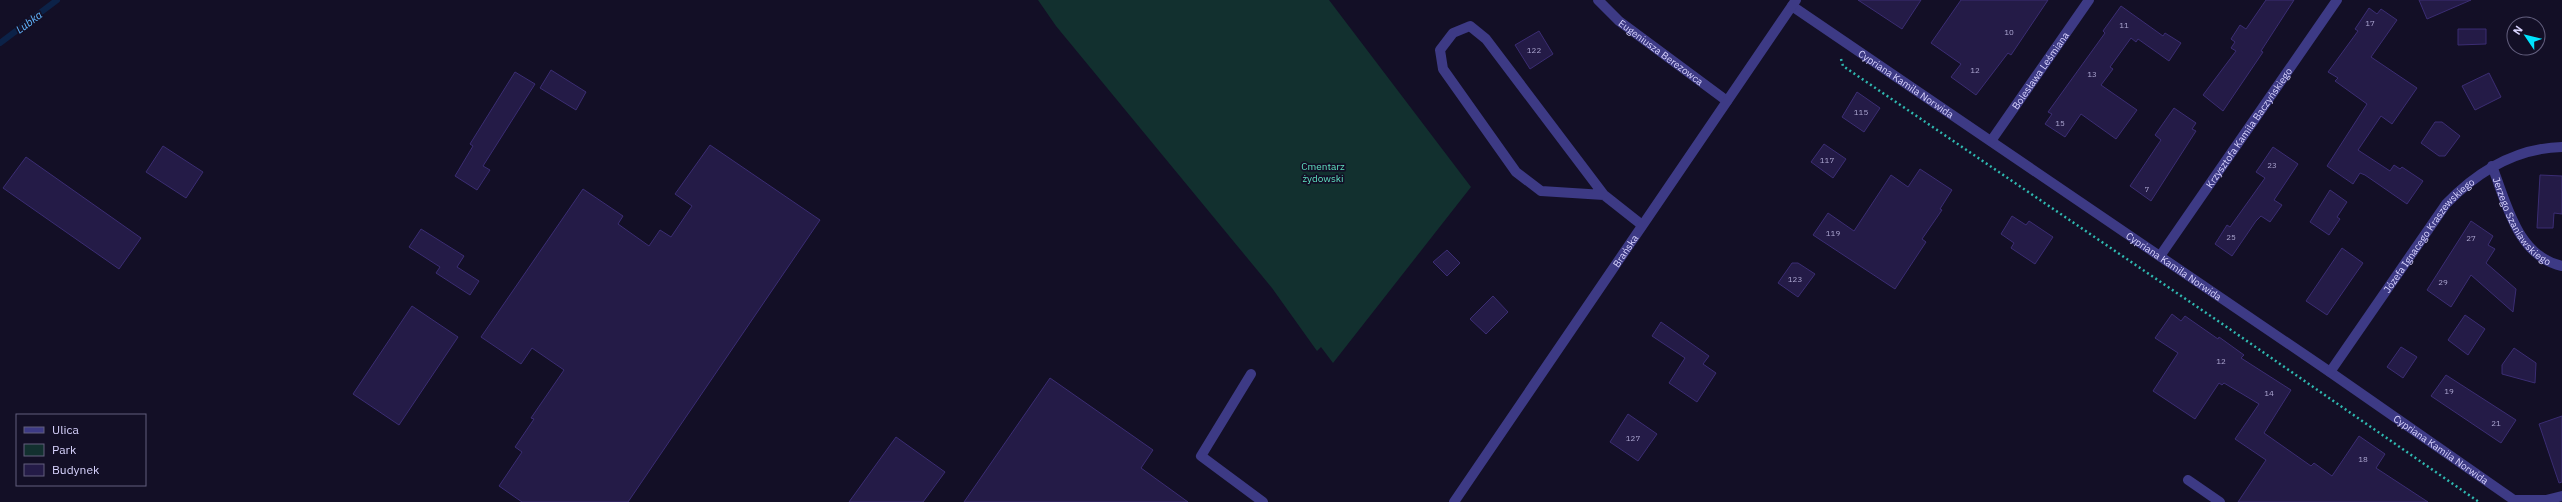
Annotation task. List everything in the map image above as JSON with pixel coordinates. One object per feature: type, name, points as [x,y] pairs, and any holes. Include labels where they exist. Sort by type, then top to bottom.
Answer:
[{"type":"street","name":"Eugeniusza Berezowca","points":[[1598,0],[1619,20],[1727,101]]},
{"type":"street","name":"Bolesława Leśmiana","points":[[1991,141],[2089,0]]},
{"type":"street","name":"Krzysztofa Kamila Baczyńskiego","points":[[2160,256],[2337,0]]},
{"type":"street","name":"Brańska","points":[[1454,502],[1794,3]]},
{"type":"street","name":"Cypriana Kamila Norwida","points":[[1794,3],[1841,39],[2330,372],[2513,501],[2546,500],[2562,496]]},
{"type":"street","points":[[1604,195],[1541,191],[1516,172],[1443,69],[1440,50],[1453,33],[1470,26],[1486,39],[1604,195],[1642,225]]},
{"type":"street","name":"Józefa Ignacego Kraszewskiego","points":[[2330,372],[2446,204],[2465,184],[2492,166],[2545,147],[2562,147]]},
{"type":"street","name":"Jerzego Szaniawskiego","points":[[2492,166],[2519,234],[2528,247],[2552,264],[2562,266]]},
{"type":"street","points":[[1252,374],[1201,456],[1263,502]]},
{"type":"street","points":[[2188,480],[2220,502]]},
{"type":"path","points":[[1841,39],[1833,50],[1841,55],[1843,66],[2215,318],[2479,502]]},
{"type":"green space","name":"Cmentarz żydowski","points":[[1038,0],[1329,0],[1471,187],[1333,363],[1321,347],[1317,351],[1272,288],[1056,26]]},
{"type":"building","points":[[1858,0],[1921,0],[1902,29]]},
{"type":"building","points":[[1961,0],[2048,0],[2011,55],[2008,53],[1976,95],[1951,77],[1961,64],[1931,43]]},
{"type":"building","points":[[2266,0],[2294,0],[2261,51],[2263,52],[2223,111],[2203,95],[2236,51],[2231,48],[2235,42],[2231,39],[2240,25],[2246,29]]},
{"type":"building","points":[[2419,0],[2471,0],[2427,19]]},
{"type":"building","points":[[2121,6],[2163,36],[2165,33],[2181,43],[2169,61],[2138,39],[2136,42],[2131,38],[2110,67],[2113,69],[2101,85],[2137,110],[2116,139],[2081,114],[2065,137],[2045,124],[2052,114],[2048,112],[2105,33],[2103,31]]},
{"type":"building","points":[[2369,8],[2377,14],[2381,9],[2397,20],[2371,57],[2417,88],[2392,124],[2381,116],[2358,150],[2390,171],[2394,165],[2400,169],[2402,167],[2423,181],[2407,204],[2365,175],[2360,173],[2353,184],[2327,166],[2367,104],[2335,81],[2338,78],[2328,72],[2358,31],[2355,29]]},
{"type":"building","points":[[2458,29],[2486,29],[2486,44],[2458,45]]},
{"type":"building","points":[[1539,31],[1553,54],[1530,69],[1515,45]]},
{"type":"building","points":[[551,70],[586,92],[576,110],[540,88]]},
{"type":"building","points":[[515,72],[535,84],[483,166],[490,170],[477,190],[455,176],[473,146],[470,144]]},
{"type":"building","points":[[2489,73],[2501,97],[2475,110],[2462,86]]},
{"type":"building","points":[[1857,92],[1880,108],[1864,132],[1842,117]]},
{"type":"building","points":[[2174,108],[2196,123],[2192,129],[2196,131],[2151,201],[2130,186],[2161,140],[2155,135]]},
{"type":"building","points":[[2435,122],[2442,122],[2460,136],[2445,156],[2439,156],[2421,143]]},
{"type":"building","points":[[1824,144],[1846,159],[1833,178],[1811,162]]},
{"type":"building","points":[[710,145],[820,220],[628,502],[522,502],[499,486],[522,452],[515,447],[534,419],[531,418],[564,370],[532,348],[521,364],[481,337],[583,189],[623,216],[618,224],[649,246],[660,230],[671,237],[692,206],[675,194]]},
{"type":"building","points":[[163,146],[203,172],[186,198],[146,172]]},
{"type":"building","points":[[2273,147],[2298,164],[2274,200],[2282,205],[2270,222],[2261,216],[2232,256],[2215,244],[2227,225],[2230,227],[2265,178],[2256,172]]},
{"type":"building","points":[[26,157],[141,238],[119,269],[3,188]]},
{"type":"building","points":[[1920,169],[1952,190],[1940,209],[1942,210],[1922,239],[1926,242],[1895,289],[1813,235],[1828,213],[1854,231],[1891,175],[1908,187]]},
{"type":"building","points":[[2540,175],[2562,176],[2562,214],[2554,213],[2553,228],[2537,228]]},
{"type":"building","points":[[2330,190],[2347,202],[2337,217],[2340,219],[2329,235],[2310,222]]},
{"type":"building","points":[[2012,216],[2026,225],[2029,221],[2053,237],[2035,264],[2011,248],[2014,243],[2001,234]]},
{"type":"building","points":[[2471,221],[2493,236],[2488,245],[2495,249],[2486,263],[2516,289],[2513,312],[2471,275],[2451,307],[2427,290]]},
{"type":"building","points":[[421,229],[464,256],[457,267],[479,281],[470,295],[436,273],[440,267],[409,247]]},
{"type":"building","points":[[2342,248],[2363,263],[2327,315],[2306,301]]},
{"type":"building","points":[[1447,250],[1460,263],[1447,276],[1433,262]]},
{"type":"building","points":[[1792,263],[1798,263],[1815,274],[1798,297],[1778,283]]},
{"type":"building","points":[[1493,296],[1508,312],[1486,334],[1470,319]]},
{"type":"building","points":[[412,306],[458,337],[399,425],[353,394]]},
{"type":"building","points":[[2172,314],[2181,321],[2185,316],[2218,339],[2219,337],[2244,355],[2241,358],[2291,390],[2264,433],[2311,466],[2314,463],[2332,476],[2359,436],[2385,454],[2376,468],[2428,502],[2238,502],[2266,460],[2235,439],[2259,404],[2224,383],[2222,385],[2219,383],[2195,419],[2153,391],[2178,353],[2155,338]]},
{"type":"building","points":[[2465,315],[2485,329],[2468,355],[2448,340]]},
{"type":"building","points":[[1661,322],[1709,356],[1703,364],[1716,373],[1697,402],[1669,383],[1685,358],[1652,336]]},
{"type":"building","points":[[2401,347],[2417,357],[2403,378],[2387,367]]},
{"type":"building","points":[[2514,348],[2536,363],[2535,383],[2502,374],[2502,365]]},
{"type":"building","points":[[2446,375],[2516,420],[2501,443],[2431,396]]},
{"type":"building","points":[[1050,378],[1153,450],[1141,468],[1188,502],[964,502]]},
{"type":"building","points":[[1628,414],[1657,434],[1638,461],[1610,442]]},
{"type":"building","points":[[2562,416],[2562,482],[2559,483],[2539,424]]},
{"type":"building","points":[[896,437],[945,472],[923,502],[849,502]]},
{"type":"waterway","name":"Lubka","points":[[0,43],[57,0]]}]
